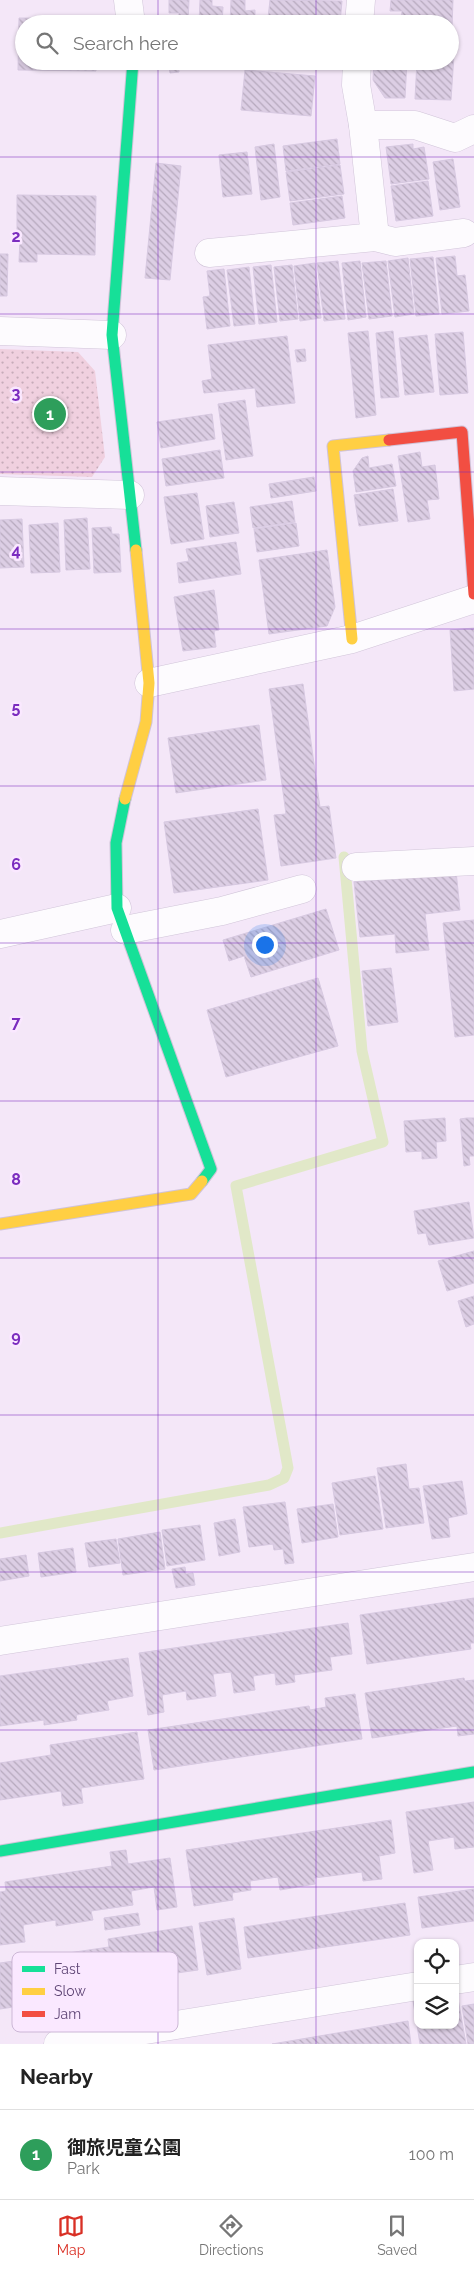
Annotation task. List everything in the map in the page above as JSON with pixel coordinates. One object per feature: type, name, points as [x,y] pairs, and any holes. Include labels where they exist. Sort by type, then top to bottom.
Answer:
[{"type":"street","points":[[128,0],[129,15]]},
{"type":"street","points":[[360,15],[361,0]]},
{"type":"street","points":[[0,1224],[191,1194],[211,1169],[121,919],[116,843],[122,809],[146,722],[150,683],[130,495],[118,413],[112,335],[132,70]]},
{"type":"street","points":[[357,70],[356,85],[363,125],[375,237]]},
{"type":"street","points":[[363,125],[415,125],[455,138],[474,129]]},
{"type":"street","points":[[209,253],[375,237],[395,242],[464,233]]},
{"type":"street","points":[[0,330],[112,335]]},
{"type":"street","points":[[352,638],[333,446],[462,432],[474,594]]},
{"type":"street","points":[[0,491],[130,495]]},
{"type":"street","points":[[150,683],[352,638],[474,599]]},
{"type":"street","points":[[356,867],[474,861]]},
{"type":"street","points":[[0,934],[121,919],[222,911],[302,889]]},
{"type":"street","points":[[0,1641],[474,1566]]},
{"type":"street","points":[[0,1851],[474,1772]]},
{"type":"street","points":[[459,1979],[474,1977]]},
{"type":"street","points":[[178,2025],[414,1987]]},
{"type":"street","points":[[58,2044],[132,2032]]},
{"type":"shaded area","points":[[0,349],[78,352],[95,371],[105,457],[92,477],[0,474]]},
{"type":"building","points":[[169,0],[189,0],[188,15],[169,13]]},
{"type":"building","points":[[200,0],[212,0],[212,6],[223,7],[223,15],[199,15]]},
{"type":"building","points":[[231,0],[245,0],[245,11],[255,10],[255,15],[230,15]]},
{"type":"building","points":[[270,0],[342,1],[341,15],[268,15]]},
{"type":"building","points":[[391,0],[453,0],[452,15],[402,15],[402,11],[390,11]]},
{"type":"building","points":[[18,70],[96,70],[96,71]]},
{"type":"building","points":[[170,70],[179,70],[179,72],[170,73]]},
{"type":"building","points":[[245,70],[315,76],[311,116],[241,110]]},
{"type":"building","points":[[374,70],[407,70],[405,98],[385,98],[373,80]]},
{"type":"building","points":[[417,70],[453,70],[451,100],[415,99]]},
{"type":"building","points":[[337,139],[340,164],[286,171],[283,146]]},
{"type":"building","points":[[274,144],[280,197],[261,200],[255,147]]},
{"type":"building","points":[[413,144],[413,149],[424,147],[429,179],[391,184],[386,147]]},
{"type":"building","points":[[247,152],[252,194],[223,197],[219,155]]},
{"type":"building","points":[[453,159],[460,207],[440,210],[433,162]]},
{"type":"building","points":[[156,163],[181,166],[170,280],[145,278]]},
{"type":"building","points":[[340,165],[344,194],[290,201],[286,172]]},
{"type":"building","points":[[428,181],[433,216],[396,221],[391,186]]},
{"type":"building","points":[[17,195],[96,196],[95,255],[37,254],[37,262],[19,262],[20,236],[17,236]]},
{"type":"building","points":[[342,196],[345,218],[293,225],[290,203]]},
{"type":"building","points":[[0,254],[8,254],[7,296],[0,296]]},
{"type":"building","points":[[455,256],[457,276],[465,275],[469,311],[442,314],[436,258]]},
{"type":"building","points":[[433,257],[439,314],[416,316],[410,259]]},
{"type":"building","points":[[408,258],[414,314],[395,317],[388,261]]},
{"type":"building","points":[[338,261],[345,319],[324,321],[317,263]]},
{"type":"building","points":[[360,261],[366,317],[348,320],[342,263]]},
{"type":"building","points":[[386,261],[392,316],[369,319],[362,263]]},
{"type":"building","points":[[315,263],[321,318],[300,321],[294,266]]},
{"type":"building","points":[[271,265],[277,322],[259,324],[253,267]]},
{"type":"building","points":[[292,265],[298,319],[280,321],[274,267]]},
{"type":"building","points":[[249,267],[255,324],[234,326],[227,270]]},
{"type":"building","points":[[224,269],[230,326],[207,329],[203,297],[210,296],[207,271]]},
{"type":"building","points":[[368,331],[376,415],[356,418],[348,333]]},
{"type":"building","points":[[393,331],[399,397],[381,398],[376,333]]},
{"type":"building","points":[[463,332],[468,393],[440,395],[435,334]]},
{"type":"building","points":[[427,335],[434,392],[405,395],[399,338]]},
{"type":"building","points":[[287,336],[295,403],[257,407],[255,388],[204,393],[202,381],[212,379],[208,345]]},
{"type":"building","points":[[305,349],[306,361],[297,362],[295,350]]},
{"type":"building","points":[[245,400],[253,456],[226,460],[218,404]]},
{"type":"building","points":[[212,414],[215,439],[161,448],[157,422]]},
{"type":"building","points":[[220,450],[224,478],[166,486],[162,459]]},
{"type":"building","points":[[420,452],[422,467],[435,465],[439,499],[427,500],[430,519],[408,522],[398,456]]},
{"type":"building","points":[[368,456],[369,468],[392,464],[396,486],[356,492],[353,471],[362,458]]},
{"type":"building","points":[[314,477],[316,491],[271,498],[269,484]]},
{"type":"building","points":[[393,489],[398,521],[359,526],[354,495]]},
{"type":"building","points":[[197,493],[204,539],[171,544],[164,497]]},
{"type":"building","points":[[292,501],[295,522],[253,528],[250,507]]},
{"type":"building","points":[[234,502],[239,533],[210,537],[206,506]]},
{"type":"building","points":[[87,518],[90,569],[66,570],[64,520]]},
{"type":"building","points":[[22,519],[24,567],[0,568],[0,520]]},
{"type":"building","points":[[58,523],[60,572],[31,573],[29,525]]},
{"type":"building","points":[[296,523],[299,546],[257,552],[254,529]]},
{"type":"building","points":[[111,527],[112,534],[119,534],[121,572],[94,573],[92,528]]},
{"type":"building","points":[[236,542],[241,574],[179,583],[177,563],[189,561],[186,549]]},
{"type":"building","points":[[327,550],[335,607],[327,626],[269,634],[259,560]]},
{"type":"building","points":[[214,590],[219,630],[214,631],[216,647],[183,651],[174,597]]},
{"type":"building","points":[[474,628],[474,689],[454,691],[450,630]]},
{"type":"building","points":[[303,684],[320,807],[329,806],[336,858],[281,866],[274,815],[286,814],[269,689]]},
{"type":"building","points":[[259,725],[266,780],[176,793],[168,738]]},
{"type":"building","points":[[258,809],[268,880],[174,893],[164,822]]},
{"type":"building","points":[[456,871],[460,910],[425,914],[429,950],[396,953],[395,934],[360,937],[354,882]]},
{"type":"building","points":[[326,909],[339,950],[251,977],[244,956],[229,961],[223,940]]},
{"type":"building","points":[[474,920],[474,1035],[455,1037],[443,923]]},
{"type":"building","points":[[391,968],[398,1022],[368,1026],[362,971]]},
{"type":"building","points":[[318,978],[338,1046],[226,1077],[207,1010]]},
{"type":"building","points":[[445,1118],[446,1141],[436,1142],[437,1158],[422,1159],[422,1151],[406,1152],[404,1121]]},
{"type":"building","points":[[474,1118],[474,1156],[469,1156],[470,1165],[464,1166],[460,1119]]},
{"type":"building","points":[[469,1202],[474,1238],[429,1245],[426,1233],[418,1234],[414,1211]]},
{"type":"building","points":[[474,1251],[474,1283],[447,1291],[438,1261]]},
{"type":"building","points":[[474,1296],[474,1324],[466,1327],[458,1301]]},
{"type":"building","points":[[406,1464],[409,1489],[419,1488],[424,1523],[386,1528],[377,1468]]},
{"type":"building","points":[[375,1476],[383,1529],[340,1535],[332,1483]]},
{"type":"building","points":[[462,1481],[467,1514],[448,1518],[450,1537],[432,1539],[423,1486]]},
{"type":"building","points":[[285,1502],[294,1563],[285,1564],[283,1549],[274,1550],[273,1544],[249,1547],[243,1507]]},
{"type":"building","points":[[333,1504],[338,1537],[302,1543],[297,1509]]},
{"type":"building","points":[[235,1519],[240,1552],[219,1556],[214,1523]]},
{"type":"building","points":[[200,1525],[205,1560],[167,1566],[162,1530]]},
{"type":"building","points":[[160,1532],[165,1569],[123,1575],[118,1539]]},
{"type":"building","points":[[116,1539],[120,1563],[89,1567],[85,1543]]},
{"type":"building","points":[[73,1548],[76,1572],[41,1577],[38,1553]]},
{"type":"building","points":[[26,1555],[29,1576],[0,1581],[0,1559]]},
{"type":"building","points":[[185,1567],[186,1574],[193,1573],[195,1585],[176,1588],[172,1569]]},
{"type":"building","points":[[474,1598],[474,1643],[470,1643],[471,1649],[367,1664],[360,1615]]},
{"type":"building","points":[[348,1623],[352,1654],[330,1657],[332,1670],[294,1675],[295,1682],[276,1685],[275,1673],[253,1676],[255,1690],[234,1693],[231,1672],[213,1674],[216,1696],[187,1700],[186,1691],[162,1695],[164,1712],[148,1715],[139,1653]]},
{"type":"building","points":[[128,1658],[133,1696],[107,1701],[109,1710],[76,1715],[77,1720],[44,1725],[44,1720],[0,1726],[0,1676]]},
{"type":"building","points":[[464,1678],[465,1681],[474,1680],[474,1734],[458,1736],[457,1726],[372,1738],[365,1693]]},
{"type":"building","points":[[355,1694],[362,1739],[154,1770],[148,1730],[309,1706],[310,1710],[326,1707],[325,1698]]},
{"type":"building","points":[[137,1732],[144,1779],[81,1788],[83,1803],[63,1806],[61,1791],[0,1800],[0,1763],[51,1755],[50,1745]]},
{"type":"building","points":[[474,1802],[474,1847],[455,1849],[454,1837],[428,1841],[433,1870],[414,1873],[406,1812]]},
{"type":"building","points":[[391,1820],[395,1853],[379,1856],[382,1879],[363,1881],[362,1872],[314,1878],[315,1884],[280,1890],[278,1877],[250,1881],[251,1890],[232,1893],[233,1900],[194,1906],[186,1850]]},
{"type":"building","points":[[126,1850],[128,1864],[170,1858],[177,1907],[157,1910],[154,1887],[131,1891],[133,1905],[91,1911],[93,1920],[56,1926],[56,1920],[23,1925],[25,1942],[0,1945],[0,1892],[6,1891],[5,1882],[112,1866],[110,1852]]},
{"type":"building","points":[[474,1889],[474,1921],[422,1928],[418,1897]]},
{"type":"building","points":[[405,1903],[410,1935],[248,1958],[244,1927]]},
{"type":"building","points":[[138,1913],[140,1925],[105,1930],[104,1918]]},
{"type":"building","points":[[234,1918],[241,1969],[207,1975],[199,1923]]},
{"type":"building","points":[[192,1926],[198,1970],[178,1973],[178,1952],[75,1952],[109,1947],[108,1939]]},
{"type":"building","points":[[12,1961],[12,2007],[0,2009],[0,1963]]},
{"type":"building","points":[[459,2004],[466,2044],[420,2044],[418,2029],[459,2029]]},
{"type":"building","points":[[474,2004],[474,2044],[468,2044],[462,2006]]},
{"type":"building","points":[[408,2021],[411,2044],[272,2044]]},
{"type":"waterway","points":[[0,1533],[269,1485],[284,1478],[288,1468],[236,1186],[383,1142],[362,1051],[344,857]]},
{"type":"traffic: fast","points":[[132,70],[112,335],[136,550]]},
{"type":"traffic: fast","points":[[125,799],[116,843],[117,908],[211,1169],[202,1181]]},
{"type":"traffic: fast","points":[[0,1851],[474,1772]]},
{"type":"traffic: slow","points":[[352,639],[333,446],[389,440]]},
{"type":"traffic: slow","points":[[125,799],[146,722],[149,683],[136,550]]},
{"type":"traffic: slow","points":[[0,1224],[191,1194],[202,1181]]},
{"type":"traffic: jam","points":[[389,440],[462,432],[474,594]]},
{"type":"place","name":"御旅児童公園","points":[[50,414]]}]
